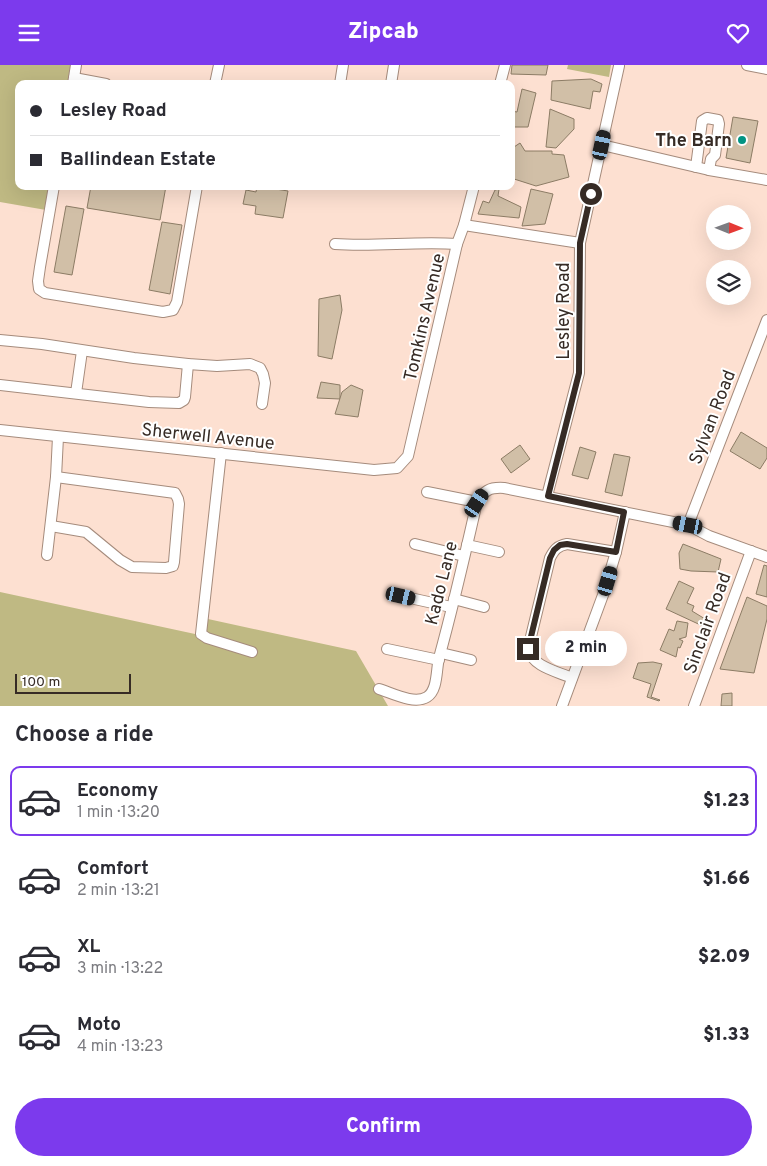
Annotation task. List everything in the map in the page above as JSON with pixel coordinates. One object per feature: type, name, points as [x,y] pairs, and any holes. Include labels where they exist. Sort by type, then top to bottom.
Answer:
[{"type":"street","points":[[73,80],[76,65]]},
{"type":"street","points":[[216,80],[219,65]]},
{"type":"street","points":[[341,80],[343,65]]},
{"type":"street","points":[[392,80],[394,65]]},
{"type":"street","points":[[501,80],[505,65]]},
{"type":"street","points":[[747,65],[767,69]]},
{"type":"street","name":"Lesley Road","points":[[548,496],[579,373],[580,243],[619,66]]},
{"type":"street","points":[[696,167],[702,121],[707,118],[719,121],[715,155],[711,159],[709,170]]},
{"type":"street","points":[[602,145],[709,170],[767,180]]},
{"type":"street","points":[[698,154],[715,155]]},
{"type":"street","points":[[53,190],[40,267],[39,289],[45,293],[163,312],[173,310],[177,302],[196,190]]},
{"type":"street","name":"Tomkins Avenue","points":[[408,456],[457,244],[473,190]]},
{"type":"street","points":[[464,225],[580,243]]},
{"type":"street","points":[[335,244],[364,246],[406,243],[457,244]]},
{"type":"street","name":"Sylvan Road","points":[[688,525],[767,320]]},
{"type":"street","points":[[0,340],[188,364],[217,366],[244,363],[260,368],[264,374],[265,383],[262,404]]},
{"type":"street","points":[[76,393],[82,351]]},
{"type":"street","points":[[0,385],[149,402],[178,403],[184,401],[188,364]]},
{"type":"street","name":"Sherwell Avenue","points":[[0,430],[374,470],[396,467],[408,456]]},
{"type":"street","points":[[47,555],[56,477],[58,437]]},
{"type":"street","points":[[221,453],[201,634],[207,638],[252,652]]},
{"type":"street","points":[[51,526],[86,532],[120,560],[132,567],[166,569],[173,566],[179,504],[174,493],[56,477]]},
{"type":"street","points":[[427,492],[477,503],[487,489],[494,487],[548,496],[688,525],[709,537],[767,557]]},
{"type":"street","name":"Kado Lane","points":[[379,689],[416,700],[429,696],[433,690],[477,503]]},
{"type":"street","points":[[562,706],[603,595],[616,552],[624,512]]},
{"type":"street","points":[[415,543],[464,556]]},
{"type":"street","points":[[572,677],[539,664],[530,656],[528,649],[550,558],[554,550],[560,545],[567,544],[616,552]]},
{"type":"street","points":[[467,545],[499,552]]},
{"type":"street","name":"Sinclair Road","points":[[694,706],[751,551]]},
{"type":"street","points":[[401,596],[484,607]]},
{"type":"street","points":[[387,649],[472,660]]},
{"type":"shaded area","points":[[0,65],[71,65],[69,80],[15,80],[15,190],[49,190],[46,210],[0,202]]},
{"type":"shaded area","points":[[568,65],[611,65],[609,77],[567,69]]},
{"type":"shaded area","points":[[0,592],[195,634],[208,619],[356,651],[388,706],[0,706]]},
{"type":"building","points":[[512,65],[548,65],[546,75],[511,74]]},
{"type":"building","points":[[591,79],[602,84],[600,92],[593,91],[590,109],[551,100],[552,81]]},
{"type":"building","points":[[522,89],[536,93],[528,127],[515,127],[515,112],[517,112]]},
{"type":"building","points":[[550,109],[574,119],[574,129],[556,148],[546,147]]},
{"type":"building","name":"The Barn","points":[[733,117],[758,121],[750,163],[726,158]]},
{"type":"building","points":[[520,143],[525,151],[552,151],[552,154],[564,155],[569,177],[536,186],[515,179],[515,146]]},
{"type":"building","points":[[531,189],[553,194],[545,224],[522,226]]},
{"type":"building","points":[[90,190],[165,190],[160,220],[87,208]]},
{"type":"building","points":[[246,190],[256,192],[256,190],[288,191],[283,218],[255,214],[256,206],[243,204]]},
{"type":"building","points":[[495,190],[499,190],[498,196],[521,207],[519,218],[478,214],[483,201],[489,203]]},
{"type":"building","points":[[66,206],[84,209],[72,275],[54,272]]},
{"type":"building","points":[[162,222],[182,225],[170,294],[149,290]]},
{"type":"building","points":[[340,295],[342,310],[332,359],[318,356],[319,299]]},
{"type":"building","points":[[321,382],[340,385],[340,399],[317,398]]},
{"type":"building","points":[[351,385],[363,390],[358,417],[335,414],[342,392]]},
{"type":"building","points":[[741,432],[767,448],[767,458],[760,469],[730,451]]},
{"type":"building","points":[[520,445],[530,459],[511,473],[501,459]]},
{"type":"building","points":[[580,447],[596,452],[588,479],[572,475]]},
{"type":"building","points":[[614,454],[630,457],[622,496],[605,492]]},
{"type":"building","points":[[683,544],[721,559],[718,572],[680,569],[679,553]]},
{"type":"building","points":[[764,565],[767,566],[767,597],[756,594]]},
{"type":"building","points":[[679,581],[694,588],[687,603],[694,606],[692,611],[710,622],[707,628],[666,609]]},
{"type":"building","points":[[747,597],[767,606],[767,619],[754,673],[720,669]]},
{"type":"building","points":[[677,621],[688,623],[686,637],[679,639],[683,641],[680,648],[678,647],[676,657],[660,650],[669,629],[674,631]]},
{"type":"building","points":[[653,662],[662,664],[651,697],[659,701],[647,697],[651,684],[633,678],[638,663]]},
{"type":"building","points":[[732,693],[732,706],[721,706],[722,694]]},
{"type":"place","name":"The Barn","points":[[742,140]]},
{"type":"route","points":[[528,649],[550,558],[554,550],[560,545],[567,544],[616,552],[624,512],[548,496],[579,373],[580,243],[591,194]]}]
